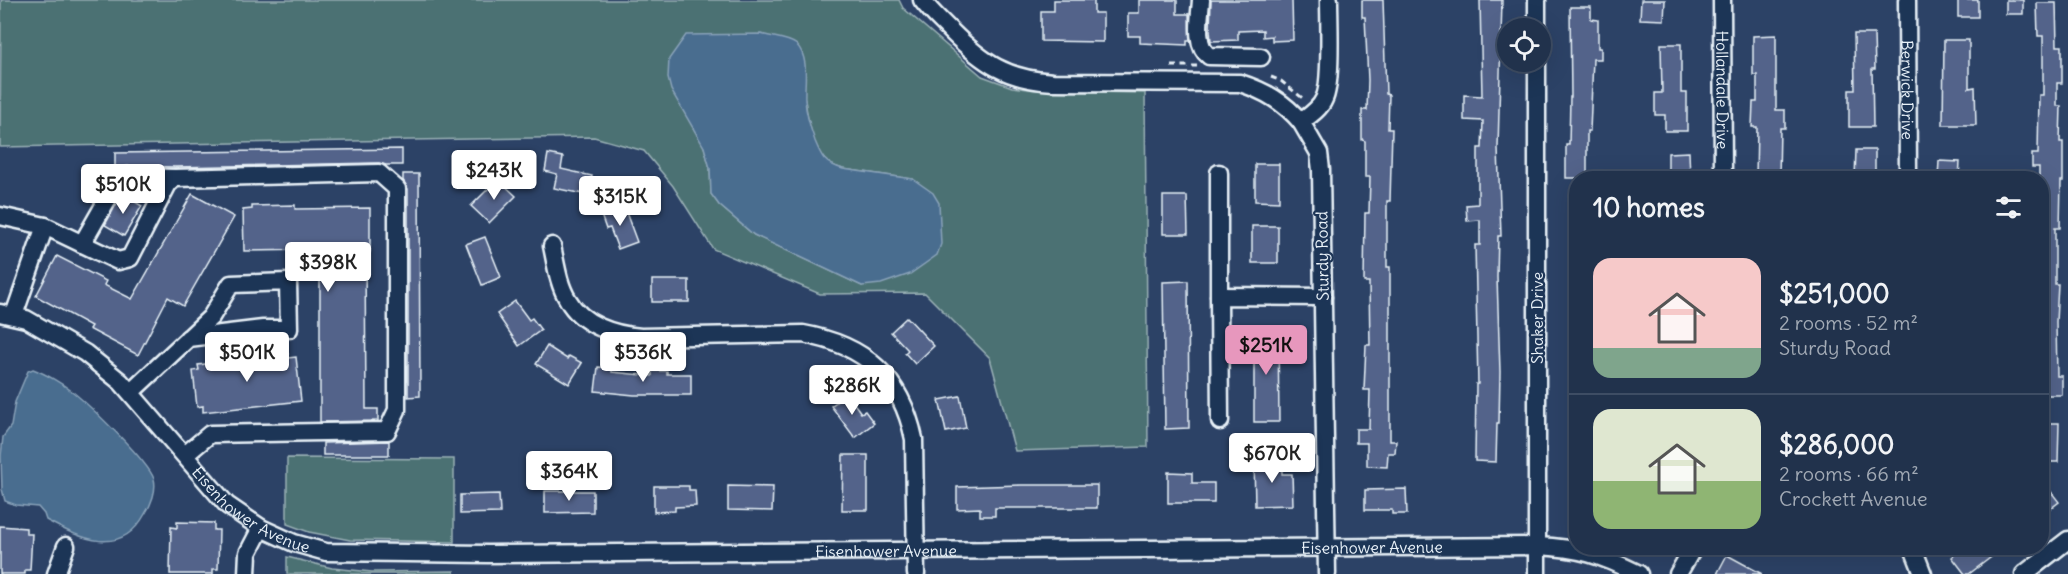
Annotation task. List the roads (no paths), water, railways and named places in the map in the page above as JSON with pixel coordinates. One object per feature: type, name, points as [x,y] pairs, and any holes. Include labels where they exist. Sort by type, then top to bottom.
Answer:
[{"type":"street","name":"Sturdy Road","points":[[922,0],[973,52],[990,66],[1011,75],[1032,81],[1053,82],[1240,83],[1277,99],[1301,122],[1315,144],[1321,161],[1327,574]]},
{"type":"street","points":[[1201,0],[1200,40],[1203,52],[1209,56],[1261,57]]},
{"type":"street","points":[[1301,122],[1325,99],[1328,84],[1329,0]]},
{"type":"street","points":[[1536,0],[1537,18]]},
{"type":"street","name":"Hollandale Drive","points":[[1722,0],[1723,171]]},
{"type":"street","name":"Berwick Drive","points":[[1907,0],[1908,171]]},
{"type":"street","name":"Shaker Drive","points":[[1537,72],[1537,574]]},
{"type":"street","points":[[82,244],[115,186],[130,177],[379,173],[397,189],[397,410],[387,431],[210,434],[185,455]]},
{"type":"street","points":[[1219,173],[1220,421]]},
{"type":"street","points":[[0,216],[45,226],[118,261],[130,258],[168,184],[175,178]]},
{"type":"street","points":[[7,314],[45,226]]},
{"type":"street","points":[[552,246],[567,299],[581,315],[595,325],[611,331],[625,336],[641,337],[803,334],[824,338],[855,350],[879,368],[902,399],[910,418],[914,439],[916,574]]},
{"type":"street","points":[[130,392],[211,317],[231,284],[288,282],[289,329],[264,329],[189,338]]},
{"type":"street","points":[[1219,296],[1323,297]]},
{"type":"street","name":"Eisenhower Avenue","points":[[7,314],[26,319],[85,353],[121,381],[227,505],[261,528],[294,543],[326,552],[488,554],[1326,547],[1537,546],[1569,548]]},
{"type":"street","points":[[246,574],[248,554],[261,528]]},
{"type":"street","points":[[2049,555],[2068,540]]},
{"type":"street","points":[[56,574],[66,546]]},
{"type":"street","name":"Eisenhower Avenue","points":[[1599,555],[1639,574]]},
{"type":"street","points":[[1678,574],[1689,555]]},
{"type":"street","points":[[1916,555],[1923,574]]},
{"type":"street","points":[[2024,574],[2049,555]]},
{"type":"water","points":[[761,34],[789,41],[797,45],[801,51],[806,71],[807,116],[815,141],[825,159],[843,169],[913,179],[933,193],[939,203],[941,244],[937,255],[910,274],[881,284],[862,286],[754,235],[719,205],[711,194],[710,168],[704,147],[671,90],[668,78],[669,59],[686,35]]},
{"type":"water","points":[[33,369],[69,389],[81,399],[118,434],[154,479],[154,493],[145,514],[135,528],[124,536],[100,541],[86,538],[46,520],[38,507],[16,505],[5,501],[2,489],[3,437],[11,426],[15,402],[28,371]]}]
